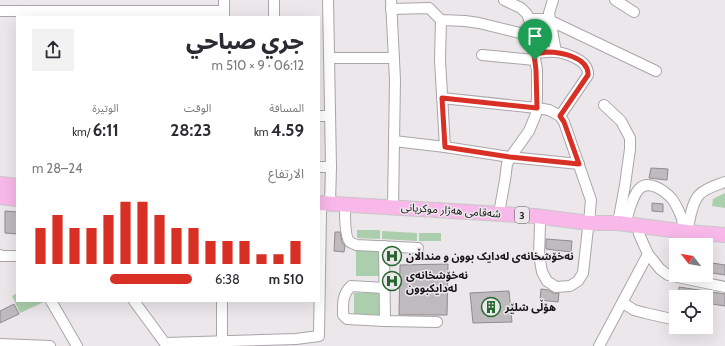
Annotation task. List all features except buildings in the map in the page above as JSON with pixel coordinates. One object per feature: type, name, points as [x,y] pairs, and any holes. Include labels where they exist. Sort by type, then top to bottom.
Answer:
[{"type":"highway","points":[[0,184],[16,186]]},
{"type":"highway","points":[[0,197],[16,199]]},
{"type":"highway","name":"شەقامی ھەژار موکریانی","points":[[322,206],[393,206],[499,213],[535,216],[639,234],[725,237]]},
{"type":"highway","name":"شەقامی ھەژار موکریانی","points":[[322,206],[344,210],[382,211],[540,225],[622,224],[725,237]]},
{"type":"street","points":[[0,11],[47,14],[224,14],[224,0]]},
{"type":"street","points":[[274,0],[274,16]]},
{"type":"street","points":[[135,302],[166,345],[222,341],[296,339],[320,341],[322,206],[331,167],[328,0]]},
{"type":"street","points":[[499,213],[506,180],[507,164],[510,157],[529,131],[537,108],[535,57],[532,29],[529,19],[527,14],[521,8],[504,0]]},
{"type":"street","points":[[553,0],[549,13],[556,52]]},
{"type":"street","points":[[615,0],[634,12]]},
{"type":"street","points":[[393,206],[395,80],[391,5],[430,4],[441,20],[440,60],[445,147]]},
{"type":"street","points":[[529,19],[551,21],[656,71]]},
{"type":"street","points":[[441,20],[479,22],[532,36]]},
{"type":"street","points":[[482,56],[535,57],[547,52],[556,52],[569,55],[583,63],[586,67],[588,75],[560,116]]},
{"type":"street","points":[[329,58],[394,58]]},
{"type":"street","points":[[442,98],[537,108],[549,110],[560,116],[564,122],[591,200],[583,273],[578,281],[570,286],[556,287],[547,281],[542,272],[539,256],[540,225]]},
{"type":"street","points":[[604,105],[621,121],[630,138],[622,224]]},
{"type":"street","points":[[320,116],[330,116]]},
{"type":"street","points":[[394,141],[510,157],[579,164]]},
{"type":"street","points":[[320,167],[331,167]]},
{"type":"street","points":[[685,231],[691,212],[699,195],[707,189],[725,182]]},
{"type":"street","points":[[622,224],[639,189],[648,185],[657,188],[672,199],[682,216],[685,231]]},
{"type":"street","points":[[344,210],[350,242],[356,245],[418,248]]},
{"type":"street","points":[[639,234],[648,254],[660,269],[668,275],[725,287]]},
{"type":"street","points":[[384,246],[385,321]]},
{"type":"street","points":[[599,346],[648,254]]},
{"type":"street","points":[[0,255],[16,256]]},
{"type":"street","points":[[384,288],[351,286],[346,291],[343,299],[343,315],[347,319],[437,322]]},
{"type":"street","points":[[52,302],[77,346]]},
{"type":"street","points":[[222,302],[222,341]]},
{"type":"street","points":[[623,303],[634,310],[669,318]]},
{"type":"street","points":[[0,344],[50,346]]},
{"type":"green space","points":[[725,193],[725,208],[712,206],[713,199]]},
{"type":"green space","points":[[357,230],[380,230],[380,239],[357,238]]},
{"type":"green space","points":[[382,231],[417,233],[417,241],[382,239]]},
{"type":"green space","points":[[419,233],[441,233],[441,241],[419,241]]},
{"type":"green space","points":[[356,251],[381,251],[381,276],[356,276]]},
{"type":"green space","points":[[354,293],[379,293],[380,315],[354,314]]},
{"type":"green space","points":[[16,294],[16,302],[44,302],[20,313],[12,296]]},
{"type":"place","name":"نەخۆشخانەی لەدایک بوون و منداڵان","points":[[392,256]]},
{"type":"place","name":"نەخۆشخانەی لەدایکبوون","points":[[392,281]]},
{"type":"place","name":"هۆڵی شلێر","points":[[491,307]]},
{"type":"route","points":[[556,52],[569,55],[583,63],[586,67],[588,75],[560,116],[571,139],[579,164],[510,157],[445,147],[442,98],[537,108],[535,60],[534,54],[556,52]]}]
